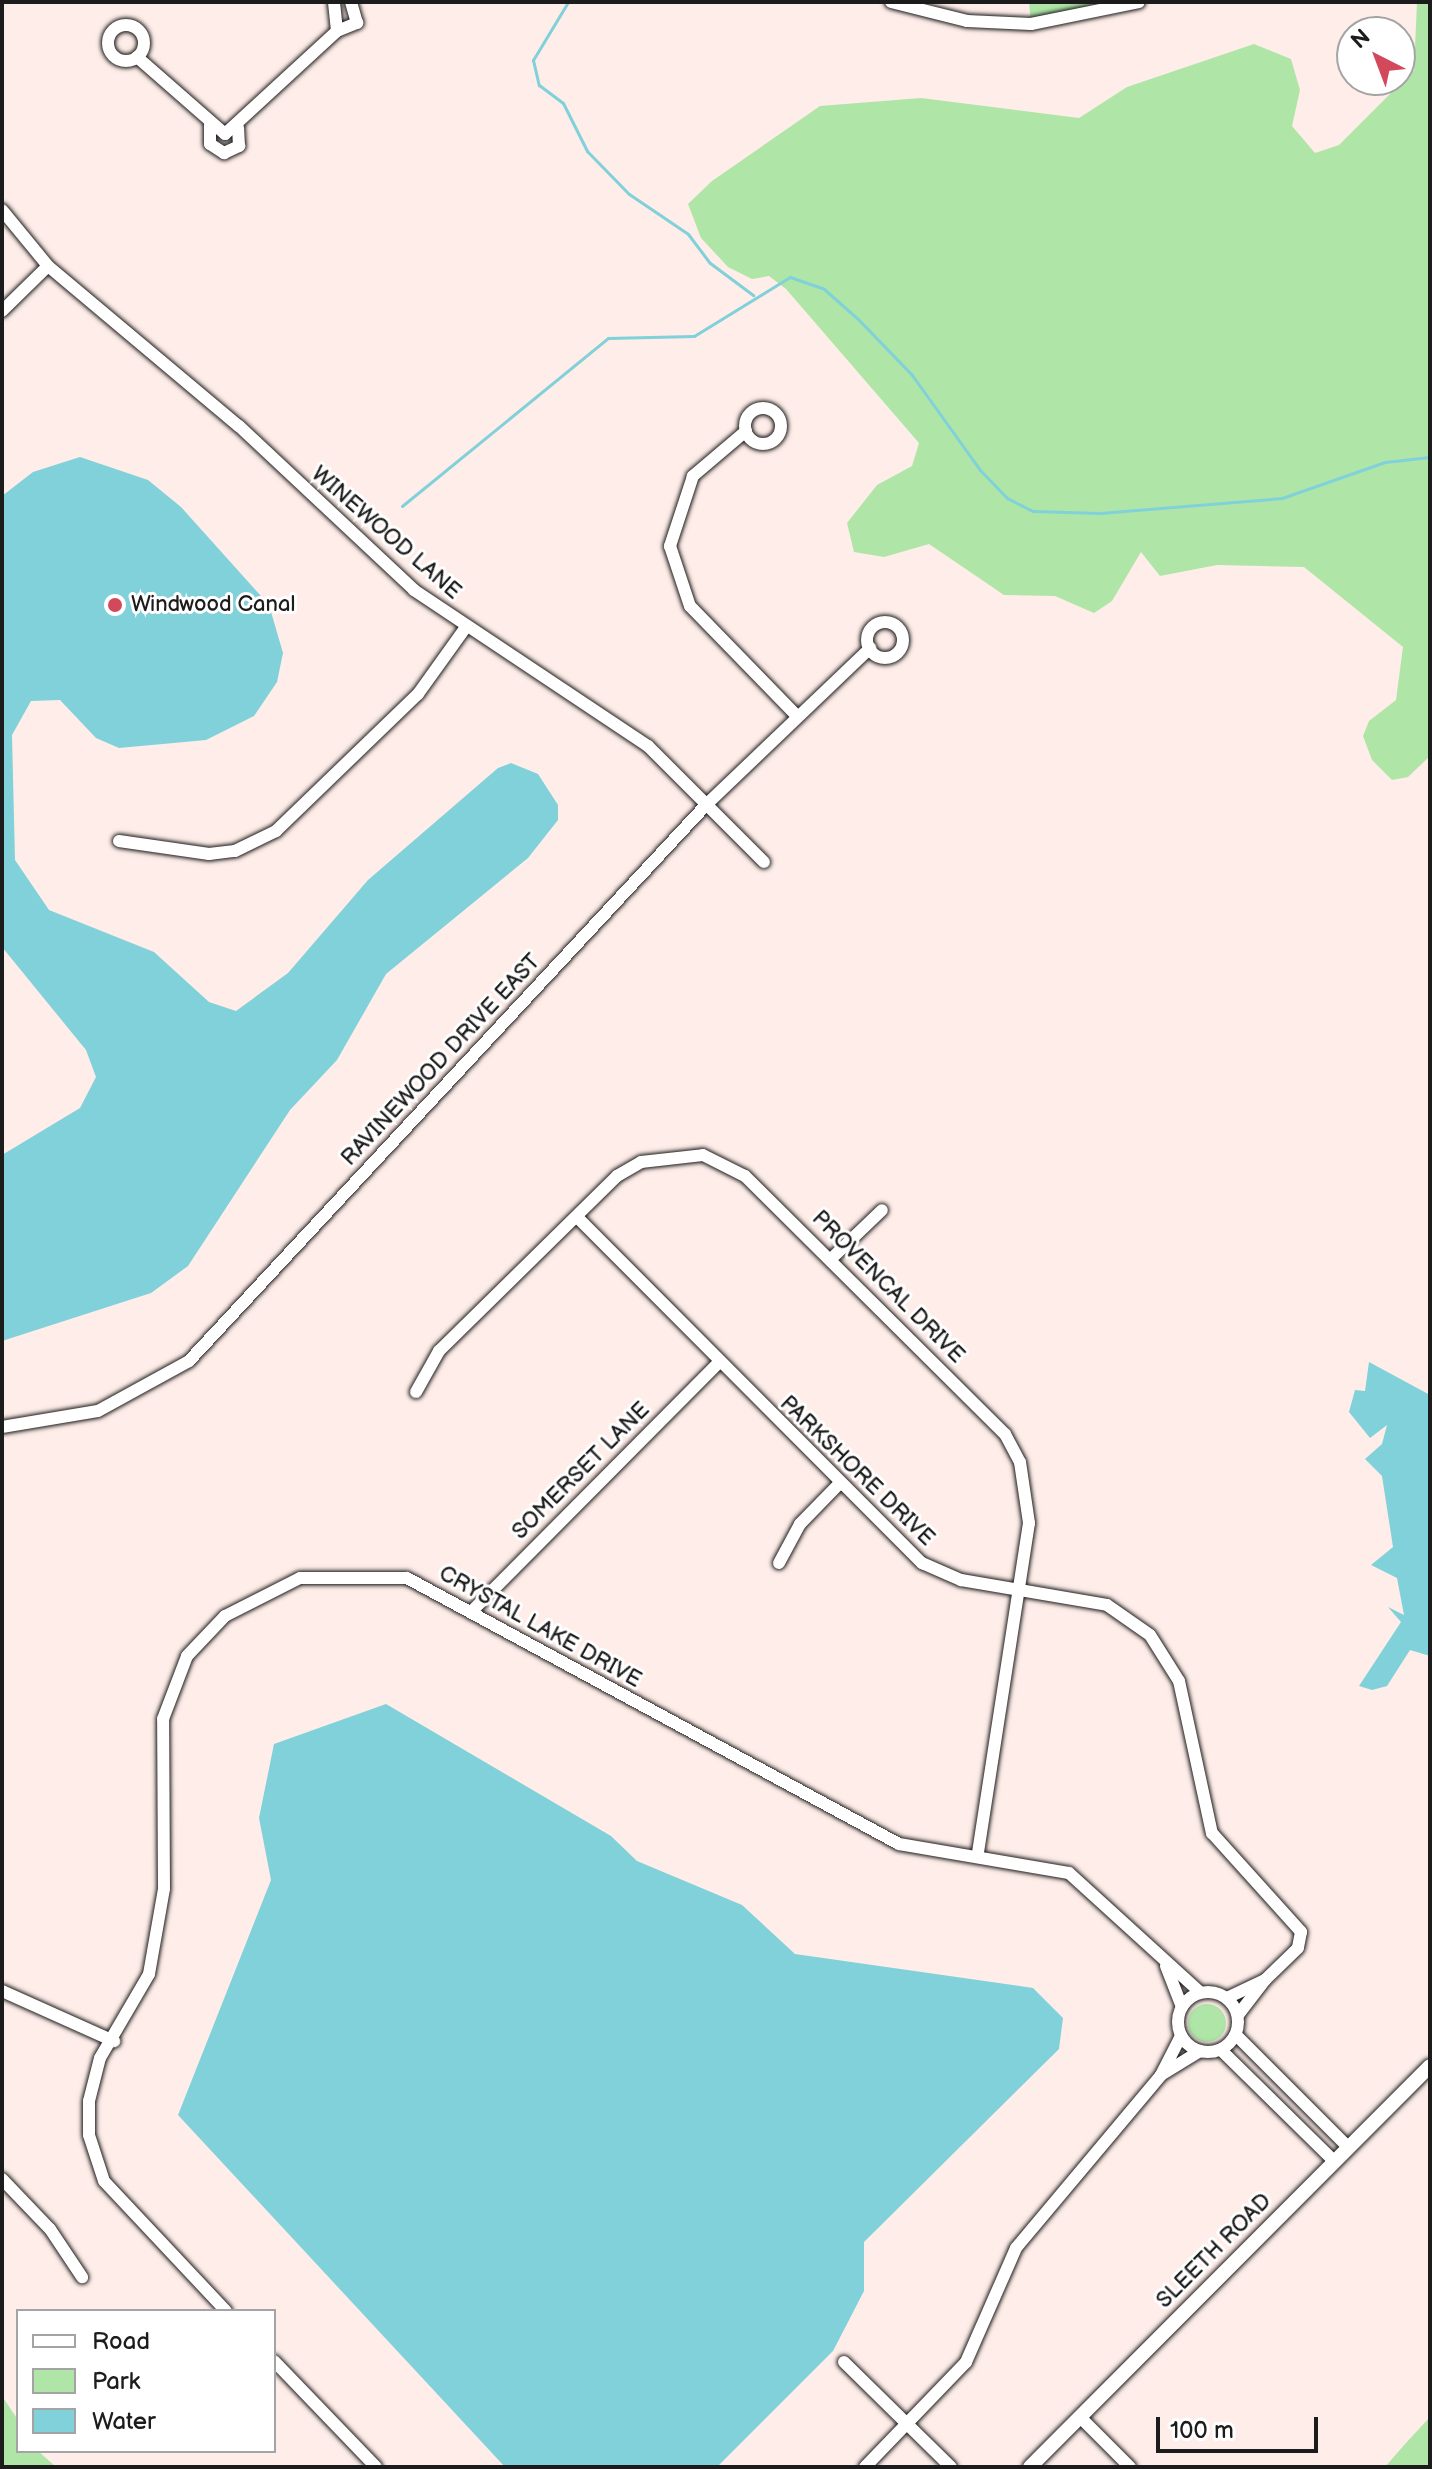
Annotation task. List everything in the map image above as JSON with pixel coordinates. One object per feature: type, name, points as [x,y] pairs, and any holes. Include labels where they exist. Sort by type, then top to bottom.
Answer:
[{"type":"street","points":[[334,2],[337,31]]},
{"type":"street","points":[[137,57],[225,134],[238,128],[337,31],[357,23],[351,2]]},
{"type":"street","points":[[891,2],[967,21],[1031,24],[1139,2]]},
{"type":"street","points":[[210,123],[210,144],[224,153],[239,146],[238,128]]},
{"type":"street","name":"WINEWOOD LANE","points":[[2,210],[48,266],[239,426],[414,590],[466,627],[601,710],[707,804],[764,862]]},
{"type":"street","points":[[2,311],[48,266]]},
{"type":"street","points":[[746,431],[693,476],[670,546],[690,606],[796,715]]},
{"type":"street","points":[[119,841],[209,854],[235,851],[276,831],[418,694],[466,627]]},
{"type":"street","name":"RAVINEWOOD DRIVE EAST","points":[[2,1427],[98,1411],[189,1361],[707,804],[796,715],[870,648]]},
{"type":"street","name":"PROVENCAL DRIVE","points":[[416,1392],[439,1351],[577,1217],[641,1162],[703,1155],[745,1176],[832,1258],[1014,1446],[1029,1523],[978,1852]]},
{"type":"street","points":[[832,1258],[882,1210]]},
{"type":"street","name":"PARKSHORE DRIVE","points":[[577,1217],[718,1363],[922,1563],[1018,1591],[1107,1605],[1129,1615],[1162,1650],[1179,1681],[1212,1833],[1301,1932],[1298,1948],[1265,1980],[1238,2015]]},
{"type":"street","name":"SOMERSET LANE","points":[[474,1609],[718,1363]]},
{"type":"street","points":[[779,1563],[800,1524],[839,1484]]},
{"type":"street","name":"CRYSTAL LAKE DRIVE","points":[[224,2309],[104,2181],[89,2135],[89,2101],[100,2058],[114,2041],[149,1974],[164,1889],[163,1719],[187,1656],[225,1616],[300,1578],[407,1578],[474,1609],[899,1844],[978,1852],[1084,1880],[1166,1966],[1200,1992],[1227,1998]]},
{"type":"street","name":"CRYSTAL LAKE DRIVE","points":[[865,2467],[974,2349],[1016,2248],[1161,2075],[1181,2036],[1182,2007],[1166,1966]]},
{"type":"street","name":"PARKSHORE DRIVE","points":[[1227,1998],[1265,1980]]},
{"type":"street","points":[[2,1991],[114,2041]]},
{"type":"street","points":[[1182,2007],[1200,1992]]},
{"type":"street","points":[[1227,1998],[1238,2015],[1236,2035],[1221,2050],[1334,2161]]},
{"type":"street","points":[[1236,2035],[1348,2147]]},
{"type":"street","points":[[1181,2036],[1200,2051]]},
{"type":"street","name":"CRYSTAL LAKE DRIVE","points":[[1161,2075],[1200,2051],[1221,2050]]},
{"type":"street","name":"SLEETH ROAD","points":[[1030,2467],[1430,2066]]},
{"type":"street","points":[[2,2179],[50,2229],[82,2277]]},
{"type":"street","points":[[844,2362],[951,2467]]},
{"type":"street","points":[[276,2363],[376,2467]]},
{"type":"street","points":[[1080,2417],[1130,2467]]},
{"type":"green space","points":[[1029,2],[1139,2],[1031,24]]},
{"type":"green space","points":[[1417,2],[1430,2],[1430,756],[1408,777],[1392,780],[1372,760],[1363,736],[1369,721],[1396,700],[1403,647],[1304,567],[1217,565],[1160,576],[1141,552],[1112,601],[1094,613],[1055,596],[1004,595],[929,544],[884,557],[854,552],[847,523],[877,485],[912,466],[919,443],[786,289],[769,276],[752,279],[728,267],[701,238],[688,204],[712,181],[820,106],[921,98],[1079,118],[1127,87],[1254,44],[1291,59],[1300,90],[1292,126],[1315,153],[1339,145],[1388,96],[1416,96]]},
{"type":"green space","points":[[1207,2004],[1220,2010],[1226,2023],[1220,2036],[1207,2042],[1194,2036],[1188,2023],[1194,2010]]},
{"type":"green space","points":[[2,2396],[16,2417],[16,2453],[40,2453],[56,2467],[2,2467]]},
{"type":"green space","points":[[1430,2417],[1430,2467],[1385,2467],[1405,2444]]},
{"type":"water","points":[[80,457],[148,480],[181,507],[269,605],[283,653],[277,682],[254,716],[206,740],[119,748],[96,738],[60,700],[31,701],[12,735],[15,860],[49,910],[154,952],[209,1002],[236,1011],[288,973],[368,880],[498,768],[511,763],[538,774],[558,805],[558,820],[528,858],[386,974],[337,1060],[290,1110],[188,1266],[151,1293],[2,1341],[2,1155],[80,1108],[96,1077],[86,1050],[2,947],[2,496],[33,472]]},
{"type":"water","points":[[1369,1362],[1430,1395],[1430,1656],[1410,1650],[1387,1686],[1372,1690],[1359,1686],[1401,1622],[1388,1607],[1404,1615],[1397,1578],[1371,1565],[1393,1547],[1382,1476],[1365,1459],[1382,1444],[1387,1425],[1370,1438],[1349,1412],[1355,1390],[1365,1391]]},
{"type":"water","points":[[386,1704],[611,1836],[637,1861],[742,1905],[795,1954],[1033,1988],[1063,2018],[1059,2049],[864,2242],[864,2291],[833,2351],[717,2467],[505,2467],[178,2115],[271,1880],[259,1818],[274,1744]]},
{"type":"waterway","points":[[568,2],[533,60],[539,85],[563,103],[587,151],[629,194],[688,234],[710,263],[753,295]]},
{"type":"waterway","points":[[402,506],[608,338],[694,336],[790,277],[824,289],[858,319],[912,375],[980,470],[1007,498],[1033,511],[1100,513],[1282,498],[1385,462],[1430,457]]},
{"type":"place","name":"Windwood Canal","points":[[115,605]]}]
